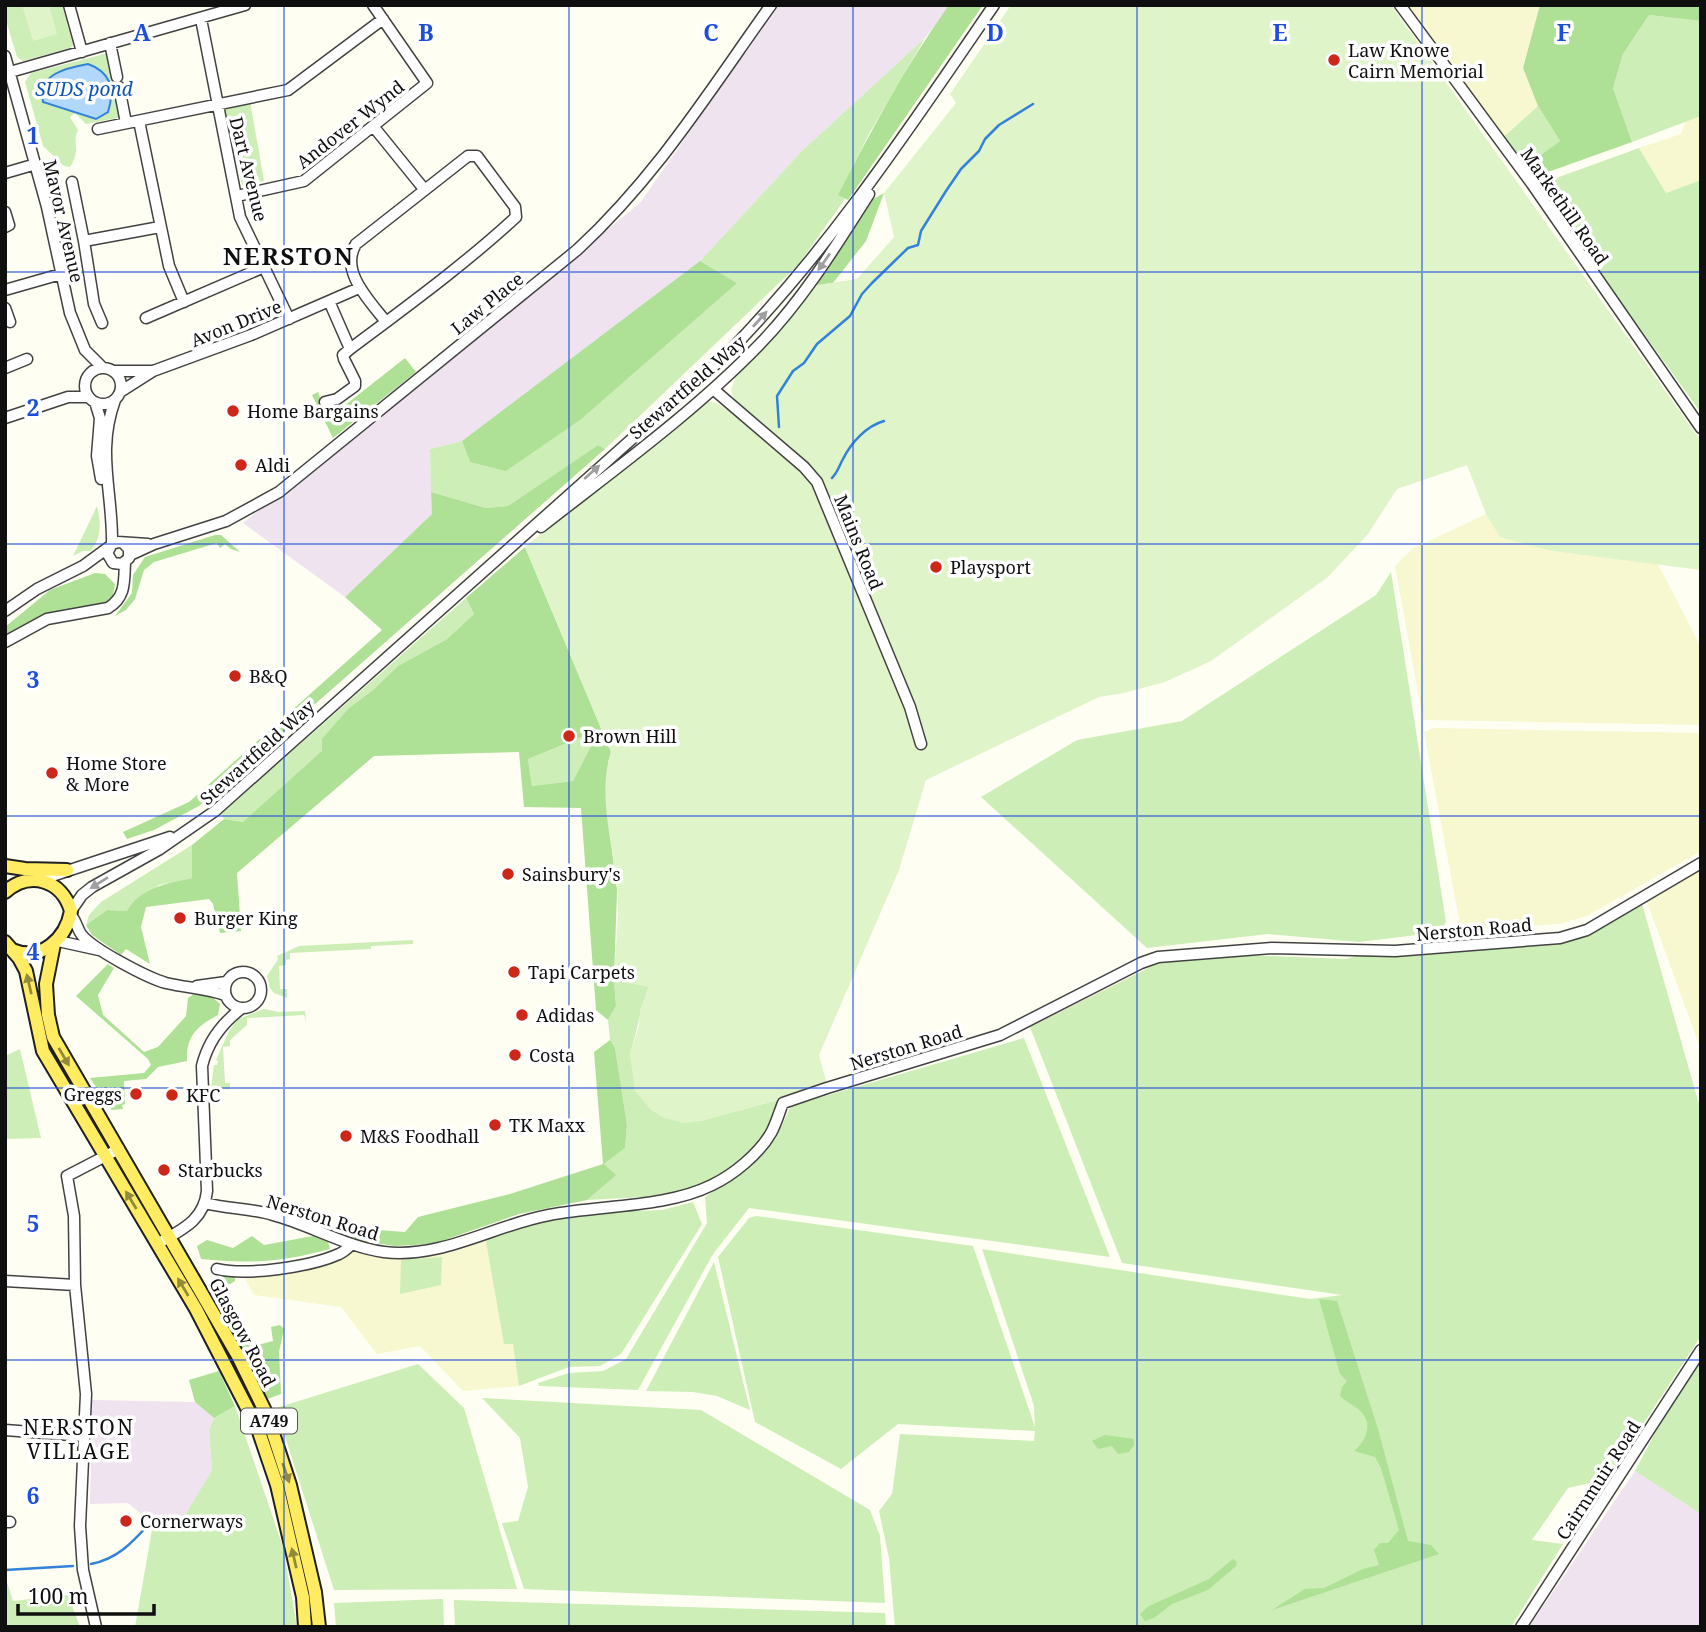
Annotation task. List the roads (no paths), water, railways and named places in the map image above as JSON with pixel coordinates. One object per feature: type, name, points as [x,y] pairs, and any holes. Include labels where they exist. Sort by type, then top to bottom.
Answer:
[{"type":"main road","points":[[5,866],[67,870]]},
{"type":"main road","points":[[5,892],[12,882],[48,881],[60,889],[68,901],[71,913]]},
{"type":"main road","name":"A749","points":[[8,946],[29,954],[56,943],[71,913]]},
{"type":"main road","name":"Glasgow Road","points":[[56,943],[46,984],[43,1051],[226,1363],[258,1429],[277,1485],[303,1597],[305,1627]]},
{"type":"main road","name":"Glasgow Road","points":[[8,946],[23,963],[43,1024],[170,1236],[238,1356],[267,1415],[290,1485],[315,1592],[319,1627]]},
{"type":"street","points":[[69,5],[82,52]]},
{"type":"street","points":[[9,79],[110,43],[245,5]]},
{"type":"street","name":"Andover Wynd","points":[[237,196],[304,181],[427,83],[373,5]]},
{"type":"street","name":"Law Place","points":[[83,566],[120,561],[154,544],[226,521],[279,492],[577,250],[603,226],[664,156],[696,115],[771,5]]},
{"type":"street","name":"Stewartfield Way","points":[[71,913],[82,895],[92,887],[160,849],[215,811],[726,355],[794,282],[900,142],[994,5]]},
{"type":"street","name":"Markethill Road","points":[[1400,5],[1532,184],[1701,428]]},
{"type":"street","name":"Dart Avenue","points":[[201,19],[240,217],[289,319]]},
{"type":"street","points":[[98,129],[288,90],[383,19]]},
{"type":"street","points":[[110,43],[126,123]]},
{"type":"street","name":"Mavor Avenue","points":[[5,56],[9,79],[36,164],[70,313],[85,350],[89,374]]},
{"type":"street","points":[[139,121],[169,266],[184,302]]},
{"type":"street","points":[[373,126],[424,189]]},
{"type":"street","name":"Stewartfield Way","points":[[507,552],[613,471],[713,389],[760,344],[800,296],[867,197],[900,142]]},
{"type":"street","points":[[325,402],[337,398],[355,386],[343,355],[386,322],[473,253],[517,215],[515,208],[473,154],[424,189],[356,244],[350,257],[359,288],[386,322]]},
{"type":"street","points":[[5,173],[36,164]]},
{"type":"street","points":[[72,181],[85,241],[94,304],[102,323]]},
{"type":"street","points":[[5,227],[9,226],[6,214]]},
{"type":"street","points":[[85,241],[160,227]]},
{"type":"street","points":[[146,318],[264,267]]},
{"type":"street","points":[[5,290],[61,274]]},
{"type":"street","name":"Avon Drive","points":[[117,396],[153,371],[289,319],[359,288]]},
{"type":"street","points":[[330,300],[350,349]]},
{"type":"street","points":[[5,308],[10,323]]},
{"type":"street","name":"Mavor Avenue","points":[[85,350],[102,368]]},
{"type":"street","points":[[5,368],[27,359]]},
{"type":"street","points":[[5,418],[68,397],[85,385],[89,374],[102,368],[114,371],[121,381],[108,418],[105,438],[107,496]]},
{"type":"street","name":"Avon Drive","points":[[114,371],[153,371]]},
{"type":"street","points":[[85,385],[101,425],[97,456],[117,545]]},
{"type":"street","name":"Mains Road","points":[[713,389],[804,467],[817,482],[910,707],[921,744]]},
{"type":"street","points":[[68,397],[92,399],[105,404],[117,396]]},
{"type":"street","name":"Law Place","points":[[5,611],[37,589],[117,545],[154,544]]},
{"type":"street","points":[[5,642],[47,620],[108,608],[116,603],[122,596],[124,584],[120,561],[129,549],[117,545]]},
{"type":"street","points":[[117,545],[107,553],[120,561]]},
{"type":"street","name":"Stewartfield Way","points":[[40,880],[183,833]]},
{"type":"street","name":"Nerston Road","points":[[205,1203],[270,1213],[352,1244],[384,1252],[419,1252],[443,1248],[547,1215],[652,1202],[696,1192],[728,1176],[755,1152],[771,1133],[783,1103],[1000,1035],[1141,963],[1158,957],[1272,948],[1395,951],[1560,938],[1587,930],[1701,863]]},
{"type":"street","points":[[71,913],[82,935],[100,950],[160,981],[197,987],[226,997],[233,1006],[242,1008]]},
{"type":"street","points":[[56,943],[100,950]]},
{"type":"street","points":[[158,1244],[195,1221],[205,1203],[207,1191],[202,1066],[209,1044],[225,1023],[242,1008],[253,1005],[260,997],[261,989],[257,979],[248,972],[238,972],[226,982],[197,987]]},
{"type":"street","points":[[225,1023],[226,982]]},
{"type":"street","points":[[96,1627],[82,1559],[80,1526],[86,1394],[75,1285],[74,1216],[67,1176],[119,1149]]},
{"type":"street","points":[[217,1269],[237,1271],[305,1264],[340,1254],[352,1244]]},
{"type":"street","points":[[5,1281],[75,1285]]},
{"type":"street","name":"Cairnmuir Road","points":[[1521,1627],[1701,1349]]},
{"type":"street","points":[[5,1430],[84,1436]]},
{"type":"water","name":"SUDS pond","points":[[88,64],[102,72],[109,83],[111,96],[108,112],[96,119],[43,102],[42,92],[49,79],[63,70]]},
{"type":"waterway","points":[[779,427],[777,396],[793,371],[804,363],[817,344],[850,316],[862,294],[872,283],[908,248],[918,245],[921,231],[946,191],[961,169],[979,151],[985,139],[999,125],[1033,104]]},
{"type":"waterway","points":[[832,478],[855,441],[865,431],[884,421]]},
{"type":"waterway","points":[[91,1564],[116,1554],[149,1524]]},
{"type":"waterway","points":[[5,1570],[73,1566]]},
{"type":"place","name":"Law Knowe Cairn Memorial","points":[[1334,60]]},
{"type":"place","name":"Home Bargains","points":[[233,411]]},
{"type":"place","name":"Aldi","points":[[241,465]]},
{"type":"place","name":"Playsport","points":[[936,567]]},
{"type":"place","name":"B&Q","points":[[235,676]]},
{"type":"place","name":"Brown Hill","points":[[569,736]]},
{"type":"place","name":"Home Store & More","points":[[52,773]]},
{"type":"place","name":"Sainsbury's","points":[[508,874]]},
{"type":"place","name":"Burger King","points":[[180,918]]},
{"type":"place","name":"Tapi Carpets","points":[[514,972]]},
{"type":"place","name":"Adidas","points":[[522,1015]]},
{"type":"place","name":"Costa","points":[[515,1055]]},
{"type":"place","name":"Greggs","points":[[136,1094]]},
{"type":"place","name":"KFC","points":[[172,1095]]},
{"type":"place","name":"TK Maxx","points":[[495,1125]]},
{"type":"place","name":"M&S Foodhall","points":[[346,1136]]},
{"type":"place","name":"Starbucks","points":[[164,1170]]},
{"type":"place","name":"Cornerways","points":[[126,1521]]},
{"type":"district","name":"NERSTON","points":[[289,255]]},
{"type":"district","name":"NERSTON VILLAGE","points":[[79,1439]]}]
